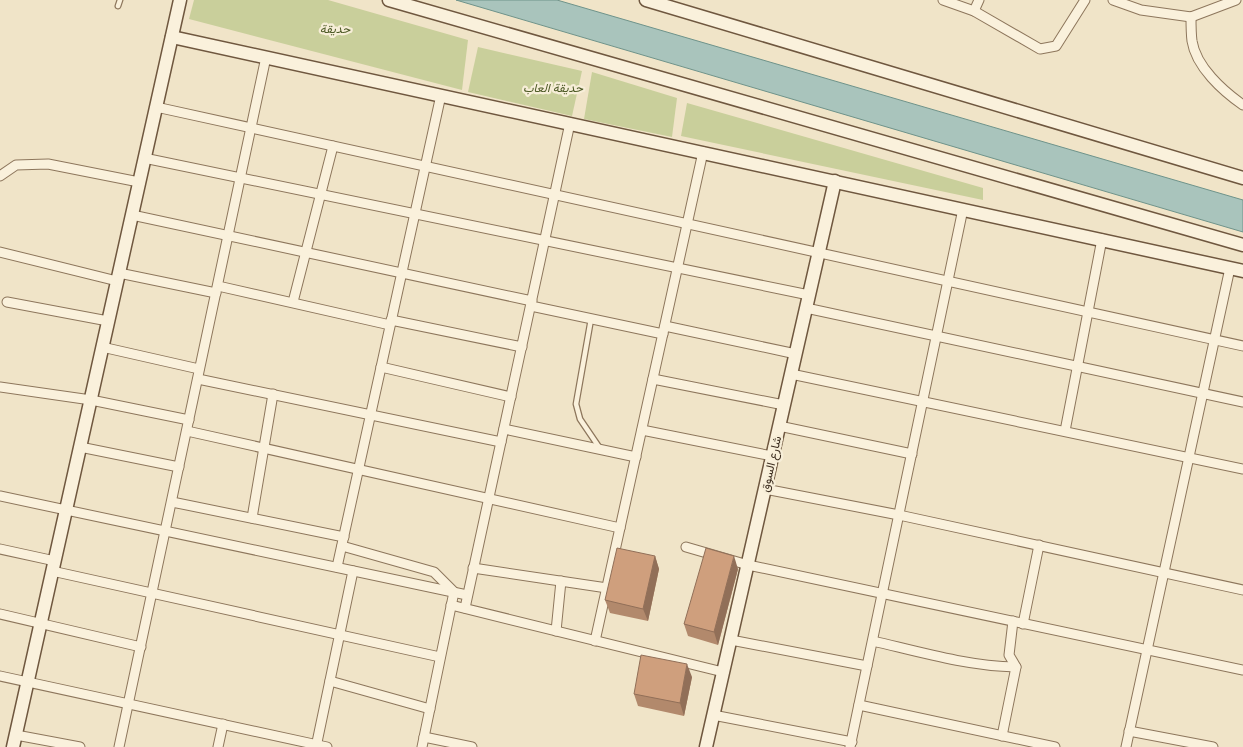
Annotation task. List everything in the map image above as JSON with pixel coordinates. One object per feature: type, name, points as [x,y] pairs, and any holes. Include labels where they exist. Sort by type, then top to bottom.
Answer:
[{"type":"street","points":[[80,747],[14,741],[180,0]]},
{"type":"street","points":[[389,0],[1243,245]]},
{"type":"street","points":[[646,0],[1243,178]]},
{"type":"street","points":[[943,0],[974,11],[1040,49],[1056,46],[1085,0]]},
{"type":"street","points":[[974,11],[979,0]]},
{"type":"street","points":[[1113,0],[1141,10],[1191,17],[1236,0]]},
{"type":"street","points":[[1191,17],[1192,43],[1202,66],[1229,96],[1243,105]]},
{"type":"street","points":[[172,36],[1243,271]]},
{"type":"street","points":[[119,747],[266,57]]},
{"type":"street","points":[[337,567],[441,95]]},
{"type":"street","points":[[156,107],[1243,346]]},
{"type":"street","points":[[464,608],[570,124]]},
{"type":"street","points":[[293,302],[333,146]]},
{"type":"street","points":[[595,641],[703,152]]},
{"type":"street","points":[[144,158],[677,268],[937,336],[1243,402]]},
{"type":"street","points":[[0,176],[16,165],[48,164],[139,182]]},
{"type":"street","name":"شارع السوق","points":[[706,747],[835,181]]},
{"type":"street","points":[[713,715],[851,744],[963,209]]},
{"type":"street","points":[[132,215],[402,272],[591,319],[796,354]]},
{"type":"street","points":[[1065,431],[1102,239]]},
{"type":"street","points":[[0,252],[118,277],[217,289],[293,302],[522,347]]},
{"type":"street","points":[[1126,747],[1230,268]]},
{"type":"street","points":[[7,302],[108,321]]},
{"type":"street","points":[[102,347],[273,394],[501,442]]},
{"type":"street","points":[[381,367],[511,397]]},
{"type":"street","points":[[791,374],[1243,469]]},
{"type":"street","points":[[653,379],[784,406]]},
{"type":"street","points":[[0,386],[90,400],[189,420]]},
{"type":"street","points":[[252,518],[273,394]]},
{"type":"street","points":[[779,426],[912,454]]},
{"type":"street","points":[[504,430],[636,457]]},
{"type":"street","points":[[642,430],[772,456]]},
{"type":"street","points":[[186,431],[620,528]]},
{"type":"street","points":[[80,447],[179,467]]},
{"type":"street","points":[[765,489],[899,515],[1163,571],[1243,590]]},
{"type":"street","points":[[0,496],[467,595]]},
{"type":"street","points":[[172,502],[252,518],[343,541],[434,572],[454,592]]},
{"type":"street","points":[[1023,624],[1040,545]]},
{"type":"street","points":[[686,547],[748,565],[1243,670]]},
{"type":"street","points":[[0,549],[152,593],[440,657]]},
{"type":"street","points":[[473,568],[607,588]]},
{"type":"street","points":[[316,746],[353,571]]},
{"type":"street","points":[[556,631],[561,581]]},
{"type":"street","points":[[422,747],[454,592]]},
{"type":"street","points":[[451,605],[723,672]]},
{"type":"street","points":[[0,614],[141,647]]},
{"type":"street","points":[[1002,736],[1016,667],[1009,655],[1013,621]]},
{"type":"street","points":[[731,640],[868,666]]},
{"type":"street","points":[[873,641],[987,667],[1016,667]]},
{"type":"street","points":[[0,676],[327,747]]},
{"type":"street","points":[[330,681],[430,709]]},
{"type":"street","points":[[859,705],[1054,747]]},
{"type":"street","points":[[218,747],[223,724]]},
{"type":"street","points":[[1130,731],[1213,747]]},
{"type":"street","points":[[424,737],[472,747]]},
{"type":"lane","points":[[118,6],[120,0]]},
{"type":"lane","points":[[591,319],[576,404],[580,419],[600,449]]},
{"type":"green space","name":"حديقة","points":[[194,0],[328,0],[468,40],[462,90],[189,19]]},
{"type":"green space","name":"حديقة العاب","points":[[478,47],[582,71],[572,116],[468,92]]},
{"type":"green space","points":[[592,72],[677,98],[672,137],[584,119]]},
{"type":"green space","points":[[687,103],[983,188],[983,200],[681,136]]},
{"type":"water","points":[[456,0],[557,0],[1243,200],[1243,232]]},
{"type":"building","points":[[617,548],[655,556],[643,609],[605,600]]},
{"type":"building","points":[[706,548],[734,556],[714,632],[684,624]]},
{"type":"building","points":[[641,655],[687,664],[680,703],[634,694]]}]
